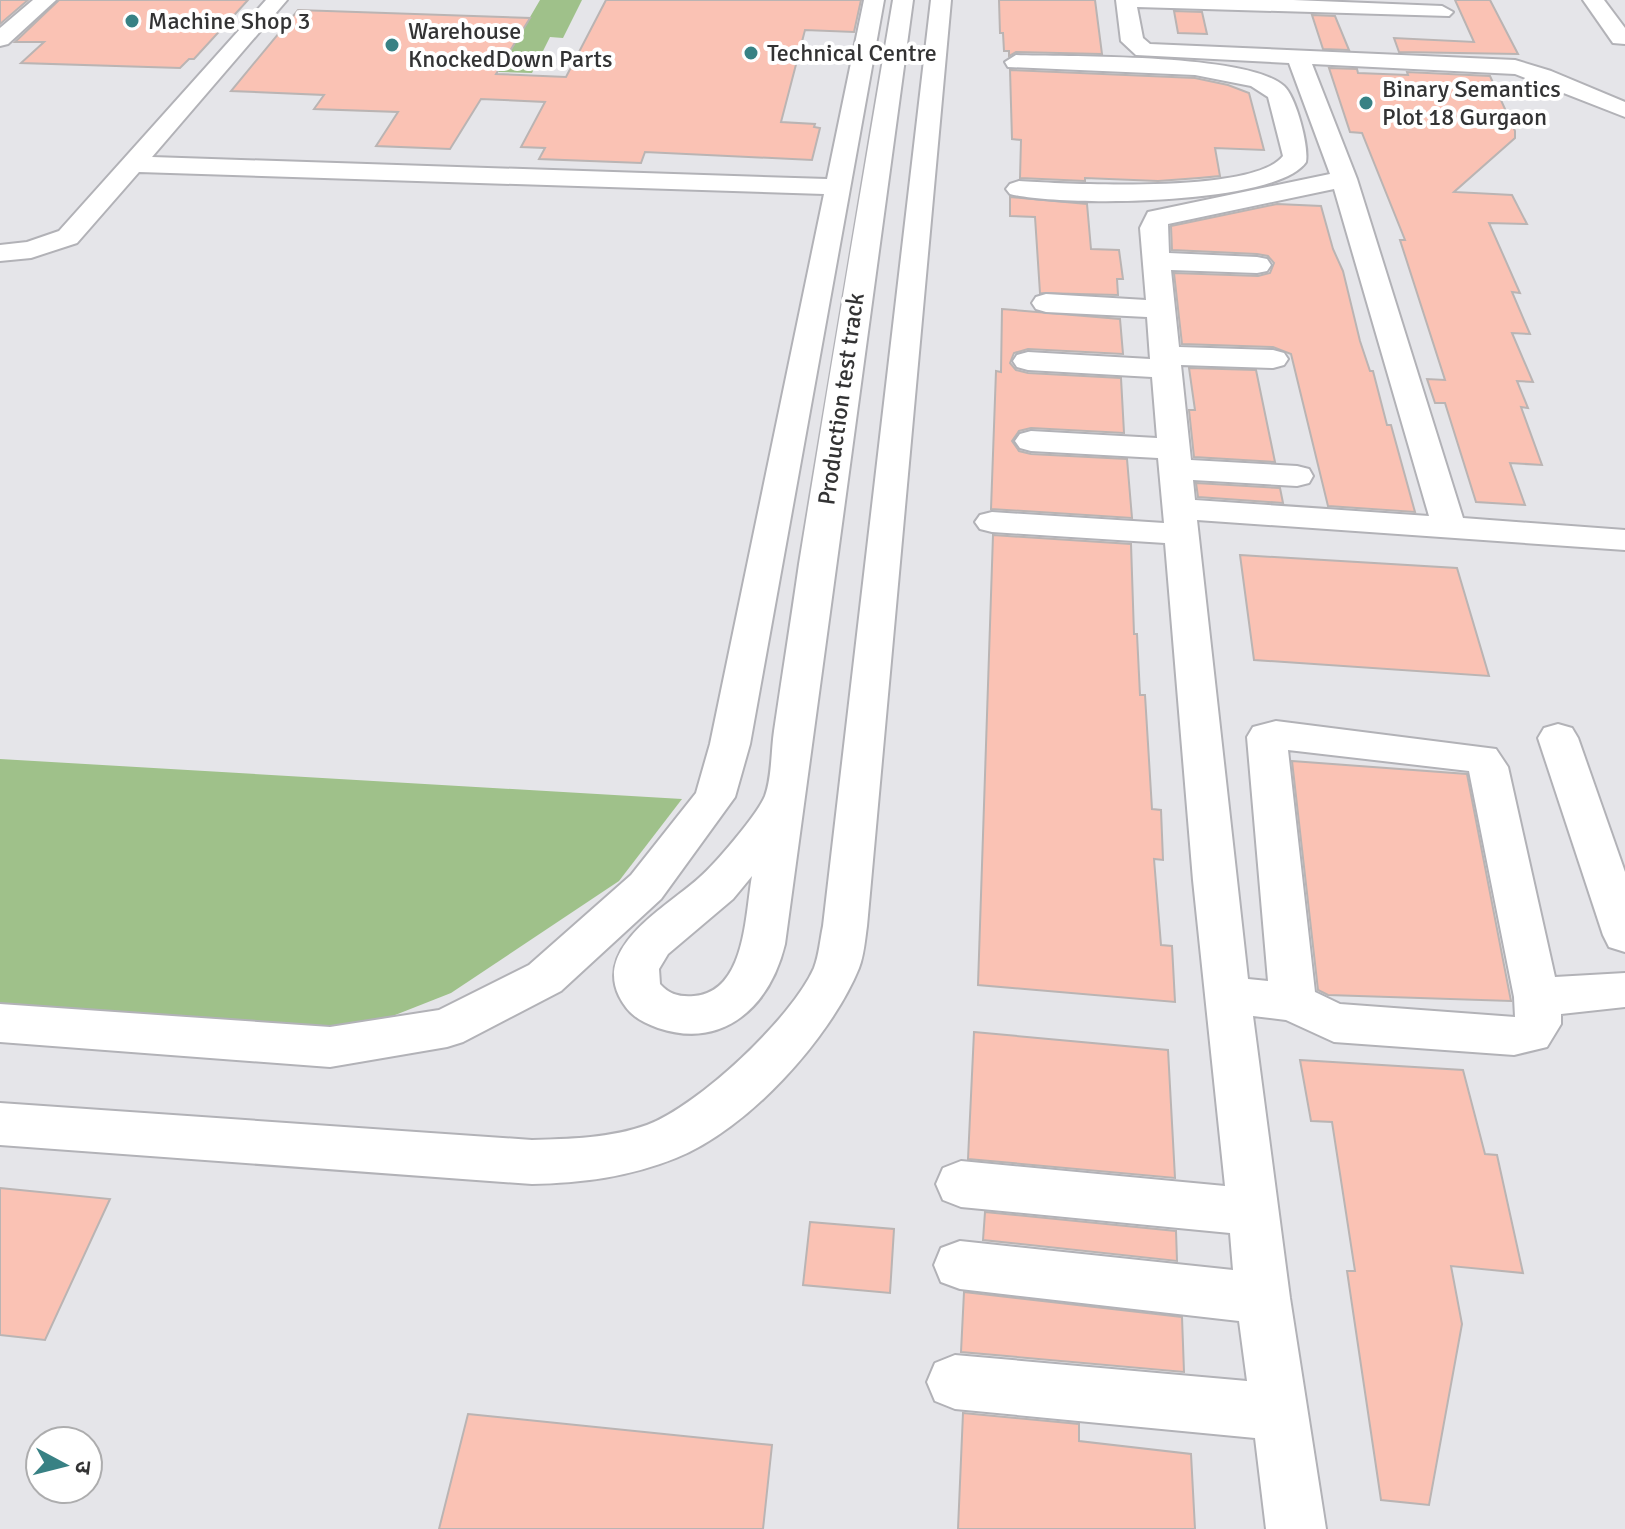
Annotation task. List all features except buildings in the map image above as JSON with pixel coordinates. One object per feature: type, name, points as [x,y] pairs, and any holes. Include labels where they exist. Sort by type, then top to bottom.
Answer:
[{"type":"street","points":[[0,39],[46,0]]},
{"type":"street","points":[[0,253],[31,250],[68,237],[277,0]]},
{"type":"street","points":[[0,1023],[330,1047],[447,1028],[545,978],[646,887],[715,797],[730,744],[874,0]]},
{"type":"street","name":"Production test track","points":[[785,799],[718,887],[657,937],[640,956],[635,975],[639,991],[652,1007],[676,1015],[707,1014],[730,1004],[749,982],[761,948],[785,799],[859,275],[903,0]]},
{"type":"street","points":[[0,1124],[532,1162],[580,1161],[627,1152],[677,1135],[718,1107],[760,1068],[807,1015],[836,969],[845,926],[941,0]]},
{"type":"street","points":[[1464,64],[1445,20],[1127,0],[1132,41],[1144,50],[1464,64],[1533,71],[1625,110]]},
{"type":"street","points":[[1595,2],[1625,5]]},
{"type":"street","points":[[1595,2],[1621,38]]},
{"type":"street","points":[[1297,55],[1344,179],[1449,528]]},
{"type":"street","points":[[1016,62],[1214,70],[1256,79],[1276,91],[1295,156],[1288,167],[1213,188],[1123,196],[1019,189]]},
{"type":"street","points":[[1600,101],[1625,86]]},
{"type":"street","points":[[133,164],[839,187]]},
{"type":"street","points":[[1123,196],[1157,218],[1344,179]]},
{"type":"street","points":[[1157,218],[1142,290],[1164,362],[1214,880],[1252,1212],[1296,1529]]},
{"type":"street","points":[[1046,303],[1142,290],[1257,265]]},
{"type":"street","points":[[1028,361],[1273,359]]},
{"type":"street","points":[[1031,441],[1297,476]]},
{"type":"street","points":[[992,522],[1134,516],[1179,521],[1449,528],[1625,540]]},
{"type":"street","points":[[1229,995],[1293,1002],[1334,1023],[1514,1036],[1530,1033],[1538,1024],[1537,997],[1488,767],[1482,759],[1270,736],[1266,743],[1293,1002]]},
{"type":"street","points":[[1558,738],[1625,935]]},
{"type":"street","points":[[1537,997],[1623,983]]},
{"type":"street","points":[[961,1184],[1252,1212]]},
{"type":"street","points":[[960,1265],[1263,1298]]},
{"type":"street","points":[[955,1382],[1279,1412]]},
{"type":"green space","points":[[540,0],[582,0],[563,38],[550,37],[532,73],[498,72]]},
{"type":"green space","points":[[0,759],[682,799],[619,881],[451,993],[352,1032],[0,1006]]},
{"type":"place","name":"Machine Shop 3","points":[[132,21]]},
{"type":"place","name":"Warehouse KnockedDown Parts","points":[[392,45]]},
{"type":"place","name":"Technical Centre","points":[[751,53]]},
{"type":"place","name":"Binary Semantics Plot 18 Gurgaon","points":[[1366,103]]}]
